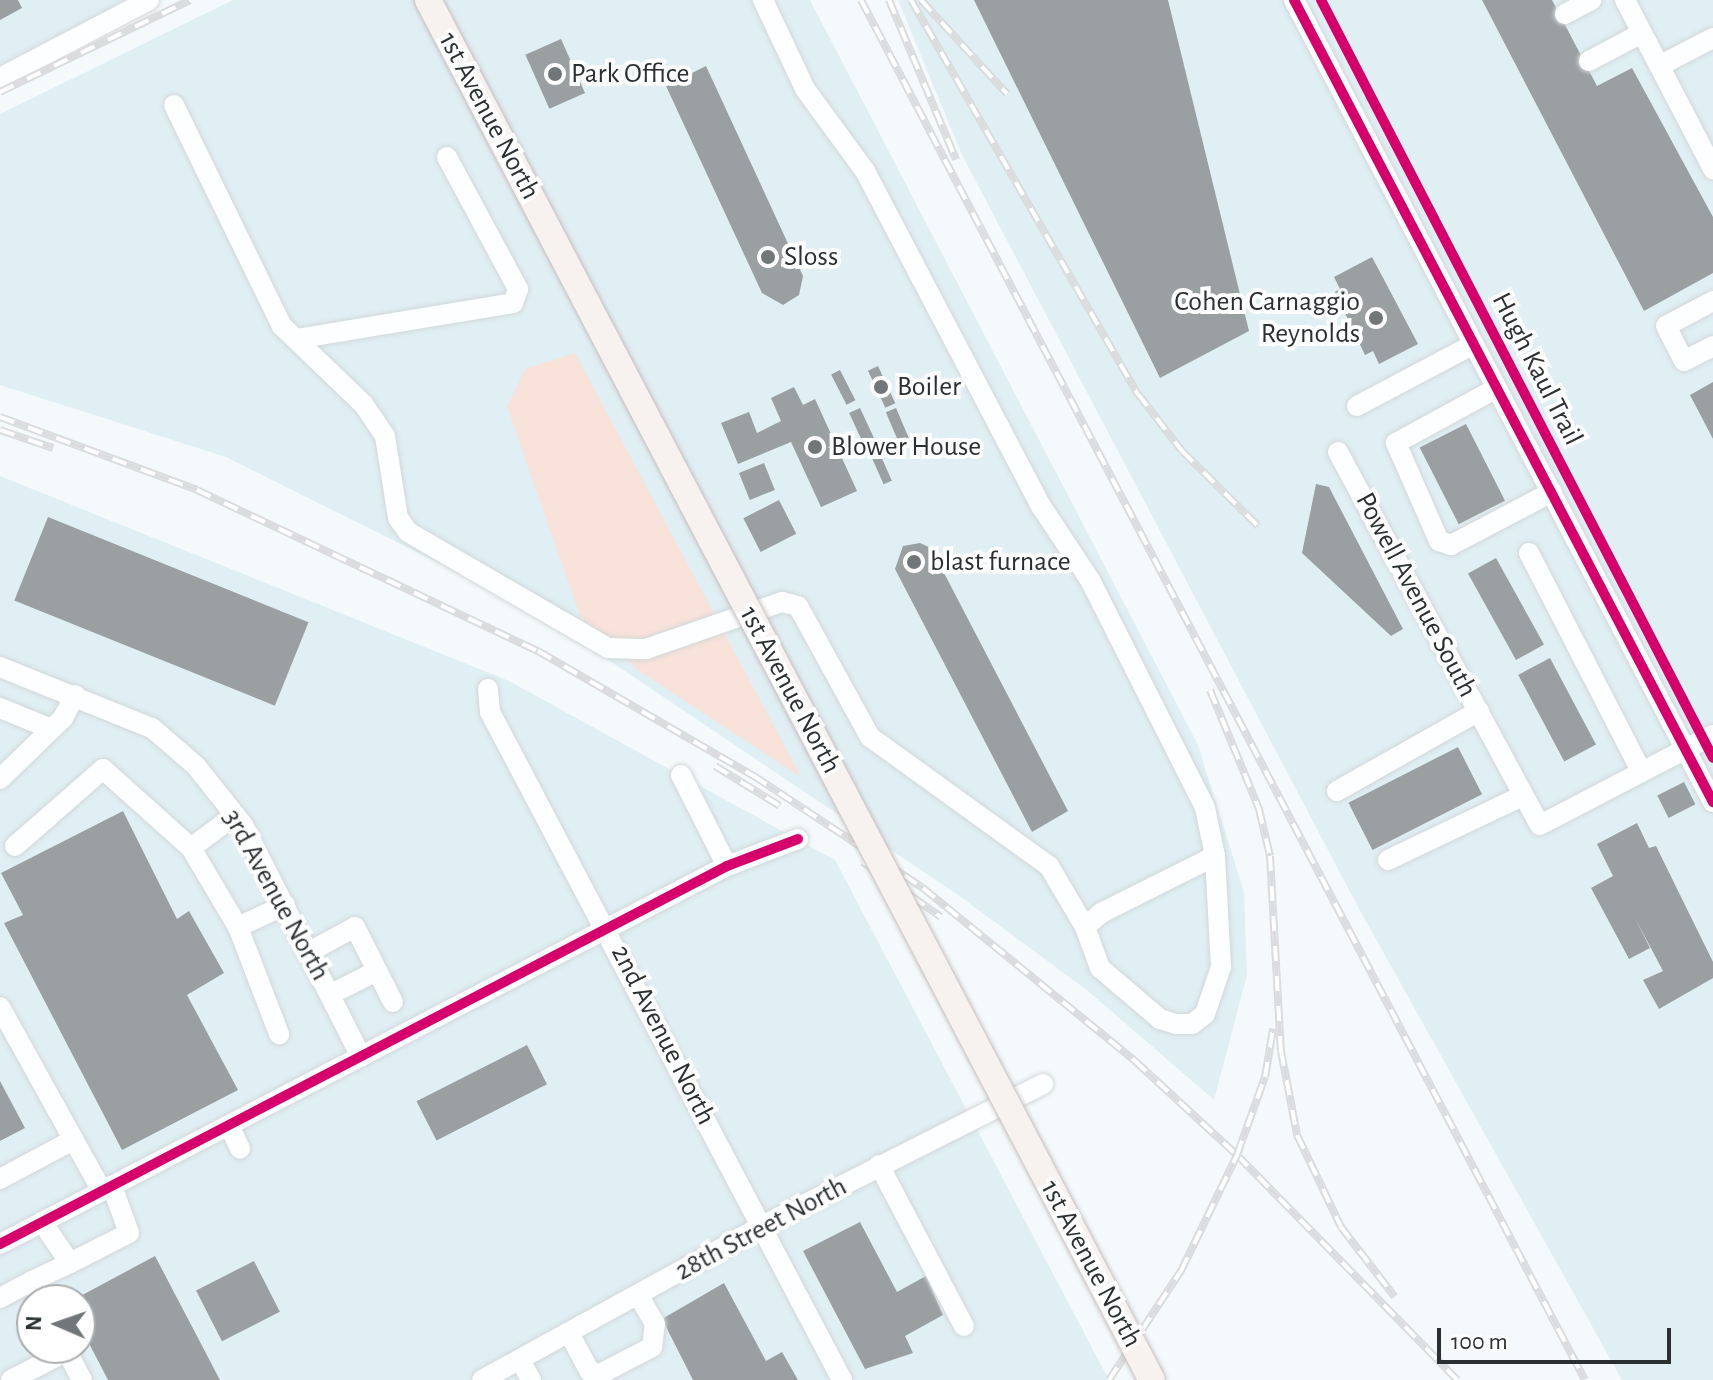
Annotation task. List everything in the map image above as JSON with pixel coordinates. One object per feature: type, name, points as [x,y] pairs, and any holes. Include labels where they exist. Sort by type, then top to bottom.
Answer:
[{"type":"main road","name":"1st Avenue North","points":[[428,0],[1152,1380]]},
{"type":"street","points":[[0,78],[122,6],[149,0]]},
{"type":"street","points":[[174,105],[282,326],[364,405],[385,436],[398,518],[408,532],[608,648],[646,649],[782,602],[798,606],[870,737],[1042,860],[1085,927],[1100,968],[1160,1019],[1192,1024],[1205,1014],[1221,967],[1215,856],[1205,808],[1090,580],[1041,506],[865,171],[805,89],[763,0]]},
{"type":"street","points":[[1294,0],[1713,802]]},
{"type":"street","points":[[1565,14],[1591,0]]},
{"type":"street","points":[[1625,0],[1713,169]]},
{"type":"street","points":[[1589,61],[1642,33]]},
{"type":"street","points":[[1659,66],[1713,38]]},
{"type":"street","points":[[296,339],[513,303],[518,289],[447,157]]},
{"type":"street","points":[[1713,301],[1666,326],[1684,361],[1713,346]]},
{"type":"street","points":[[1357,406],[1474,344]]},
{"type":"street","points":[[1497,388],[1396,443],[1439,541],[1451,545],[1552,492]]},
{"type":"street","name":"Powell Avenue South","points":[[1338,452],[1494,739],[1520,797],[1540,825],[1641,771]]},
{"type":"street","points":[[1529,553],[1641,771],[1713,735]]},
{"type":"street","name":"3rd Avenue North","points":[[0,667],[152,728],[196,766],[235,815],[285,905],[361,1057]]},
{"type":"street","name":"2nd Avenue North","points":[[488,689],[490,712],[608,928],[842,1380]]},
{"type":"street","points":[[0,779],[49,728],[75,695]]},
{"type":"street","points":[[0,708],[49,728]]},
{"type":"street","points":[[1337,791],[1479,711]]},
{"type":"street","points":[[15,846],[103,769],[191,848],[238,927],[279,1034]]},
{"type":"street","points":[[681,775],[727,866]]},
{"type":"street","points":[[1388,860],[1520,797]]},
{"type":"street","points":[[191,848],[235,815]]},
{"type":"street","points":[[0,1244],[727,866],[798,839]]},
{"type":"street","points":[[1085,927],[1101,913],[1215,856]]},
{"type":"street","points":[[238,927],[285,905]]},
{"type":"street","points":[[309,952],[355,927],[393,1002]]},
{"type":"street","points":[[331,994],[377,971]]},
{"type":"street","points":[[0,1007],[73,1140],[107,1188],[129,1233],[70,1263],[44,1284]]},
{"type":"street","name":"28th Street North","points":[[482,1380],[762,1226],[1043,1084]]},
{"type":"street","points":[[229,1125],[240,1149]]},
{"type":"street","points":[[0,1179],[73,1140]]},
{"type":"street","points":[[879,1165],[964,1326]]},
{"type":"street","points":[[42,1222],[70,1263]]},
{"type":"street","points":[[569,1333],[590,1372],[600,1374],[652,1347],[655,1324],[638,1295]]},
{"type":"street","points":[[520,1360],[531,1380]]},
{"type":"street","points":[[11,1380],[39,1364]]},
{"type":"shaded area","points":[[0,0],[126,0],[0,66]]},
{"type":"shaded area","points":[[233,0],[810,0],[1198,745],[1244,892],[1247,975],[1214,1100],[1088,991],[958,895],[537,612],[226,457],[0,385],[0,114]]},
{"type":"shaded area","points":[[898,0],[1713,0],[1713,1380],[1622,1380],[1358,907],[962,155]]},
{"type":"shaded area","points":[[575,353],[801,777],[638,670],[580,616],[507,407],[525,369]]},
{"type":"shaded area","points":[[0,476],[509,681],[835,860],[1109,1380],[0,1380]]},
{"type":"building","points":[[0,0],[18,0],[22,8],[0,20]]},
{"type":"building","points":[[974,0],[1168,0],[1249,331],[1160,378]]},
{"type":"building","points":[[1482,0],[1552,0],[1597,86],[1632,68],[1713,217],[1713,273],[1644,311]]},
{"type":"building","name":"Park Office","points":[[561,39],[585,93],[549,109],[525,55]]},
{"type":"building","points":[[706,66],[803,276],[799,295],[783,305],[762,293],[666,86]]},
{"type":"building","name":"Cohen Carnaggio Reynolds","points":[[1372,257],[1418,344],[1379,364],[1373,351],[1365,355],[1335,292],[1340,289],[1334,277]]},
{"type":"building","name":"Boiler","points":[[878,366],[895,403],[885,408],[868,371]]},
{"type":"building","name":"Boiler","points":[[840,370],[855,400],[847,405],[831,375]]},
{"type":"building","points":[[1713,382],[1713,439],[1690,395]]},
{"type":"building","name":"Blower House","points":[[794,387],[803,405],[815,399],[857,491],[821,507],[791,442],[738,464],[721,423],[749,412],[757,433],[781,421],[771,398]]},
{"type":"building","name":"Boiler","points":[[860,408],[875,440],[864,445],[849,413]]},
{"type":"building","name":"Boiler","points":[[896,408],[912,445],[902,449],[886,412]]},
{"type":"building","points":[[1466,424],[1505,501],[1459,524],[1420,448]]},
{"type":"building","name":"Boiler","points":[[876,445],[892,481],[884,484],[868,449]]},
{"type":"building","points":[[764,463],[775,490],[750,500],[739,473]]},
{"type":"building","points":[[1316,484],[1329,487],[1403,629],[1391,636],[1302,553]]},
{"type":"building","points":[[779,500],[796,534],[761,552],[743,518]]},
{"type":"building","points":[[48,517],[309,622],[275,706],[14,600]]},
{"type":"building","points":[[920,543],[931,548],[1068,811],[1032,832],[895,569],[903,546]]},
{"type":"building","points":[[1496,558],[1544,645],[1516,660],[1468,574]]},
{"type":"building","points":[[1550,658],[1596,745],[1564,761],[1518,675]]},
{"type":"building","points":[[1458,747],[1482,794],[1372,850],[1348,803]]},
{"type":"building","points":[[1684,782],[1695,804],[1669,818],[1657,796]]},
{"type":"building","points":[[123,811],[177,919],[189,911],[224,973],[187,995],[238,1090],[122,1150],[4,923],[23,915],[1,873]]},
{"type":"building","points":[[1637,823],[1649,848],[1656,846],[1713,962],[1713,978],[1659,1009],[1643,980],[1663,971],[1635,918],[1650,948],[1629,959],[1591,888],[1613,876],[1597,844]]},
{"type":"building","points":[[527,1045],[547,1084],[436,1140],[417,1101]]},
{"type":"building","points":[[0,1081],[25,1128],[0,1141]]},
{"type":"building","points":[[860,1222],[897,1292],[926,1276],[943,1315],[905,1336],[913,1353],[865,1369],[803,1251]]},
{"type":"building","points":[[155,1256],[220,1380],[108,1380],[96,1357],[96,1288]]},
{"type":"building","points":[[254,1261],[280,1312],[222,1341],[196,1291]]},
{"type":"building","points":[[724,1283],[766,1361],[782,1352],[798,1380],[693,1380],[662,1319]]},
{"type":"railway","points":[[0,92],[190,0]]},
{"type":"railway","points":[[861,0],[1585,1380]]},
{"type":"railway","points":[[889,0],[956,159]]},
{"type":"railway","points":[[911,0],[1138,394],[1182,451],[1258,526]]},
{"type":"railway","points":[[921,0],[1007,94]]},
{"type":"railway","points":[[0,417],[197,490],[538,651],[754,776],[923,888],[1135,1061],[1237,1155],[1457,1380]]},
{"type":"railway","points":[[0,430],[53,448]]},
{"type":"railway","points":[[1210,690],[1259,809],[1270,856],[1281,1051],[1297,1135],[1341,1227],[1395,1297]]},
{"type":"railway","points":[[715,766],[780,806]]},
{"type":"railway","points":[[863,862],[941,917]]},
{"type":"railway","points":[[1109,1380],[1181,1271],[1237,1155],[1265,1077],[1273,1029]]},
{"type":"cycle path","points":[[1294,0],[1713,802]]},
{"type":"cycle path","name":"Hugh Kaul Trail","points":[[1321,0],[1713,758]]},
{"type":"cycle path","points":[[0,1244],[727,866],[798,839]]},
{"type":"place","name":"Park Office","points":[[555,74]]},
{"type":"place","name":"Sloss","points":[[768,257]]},
{"type":"place","name":"Cohen Carnaggio Reynolds","points":[[1376,318]]},
{"type":"place","name":"Boiler","points":[[881,387]]},
{"type":"place","name":"Blower House","points":[[815,447]]},
{"type":"place","name":"blast furnace","points":[[914,562]]}]
